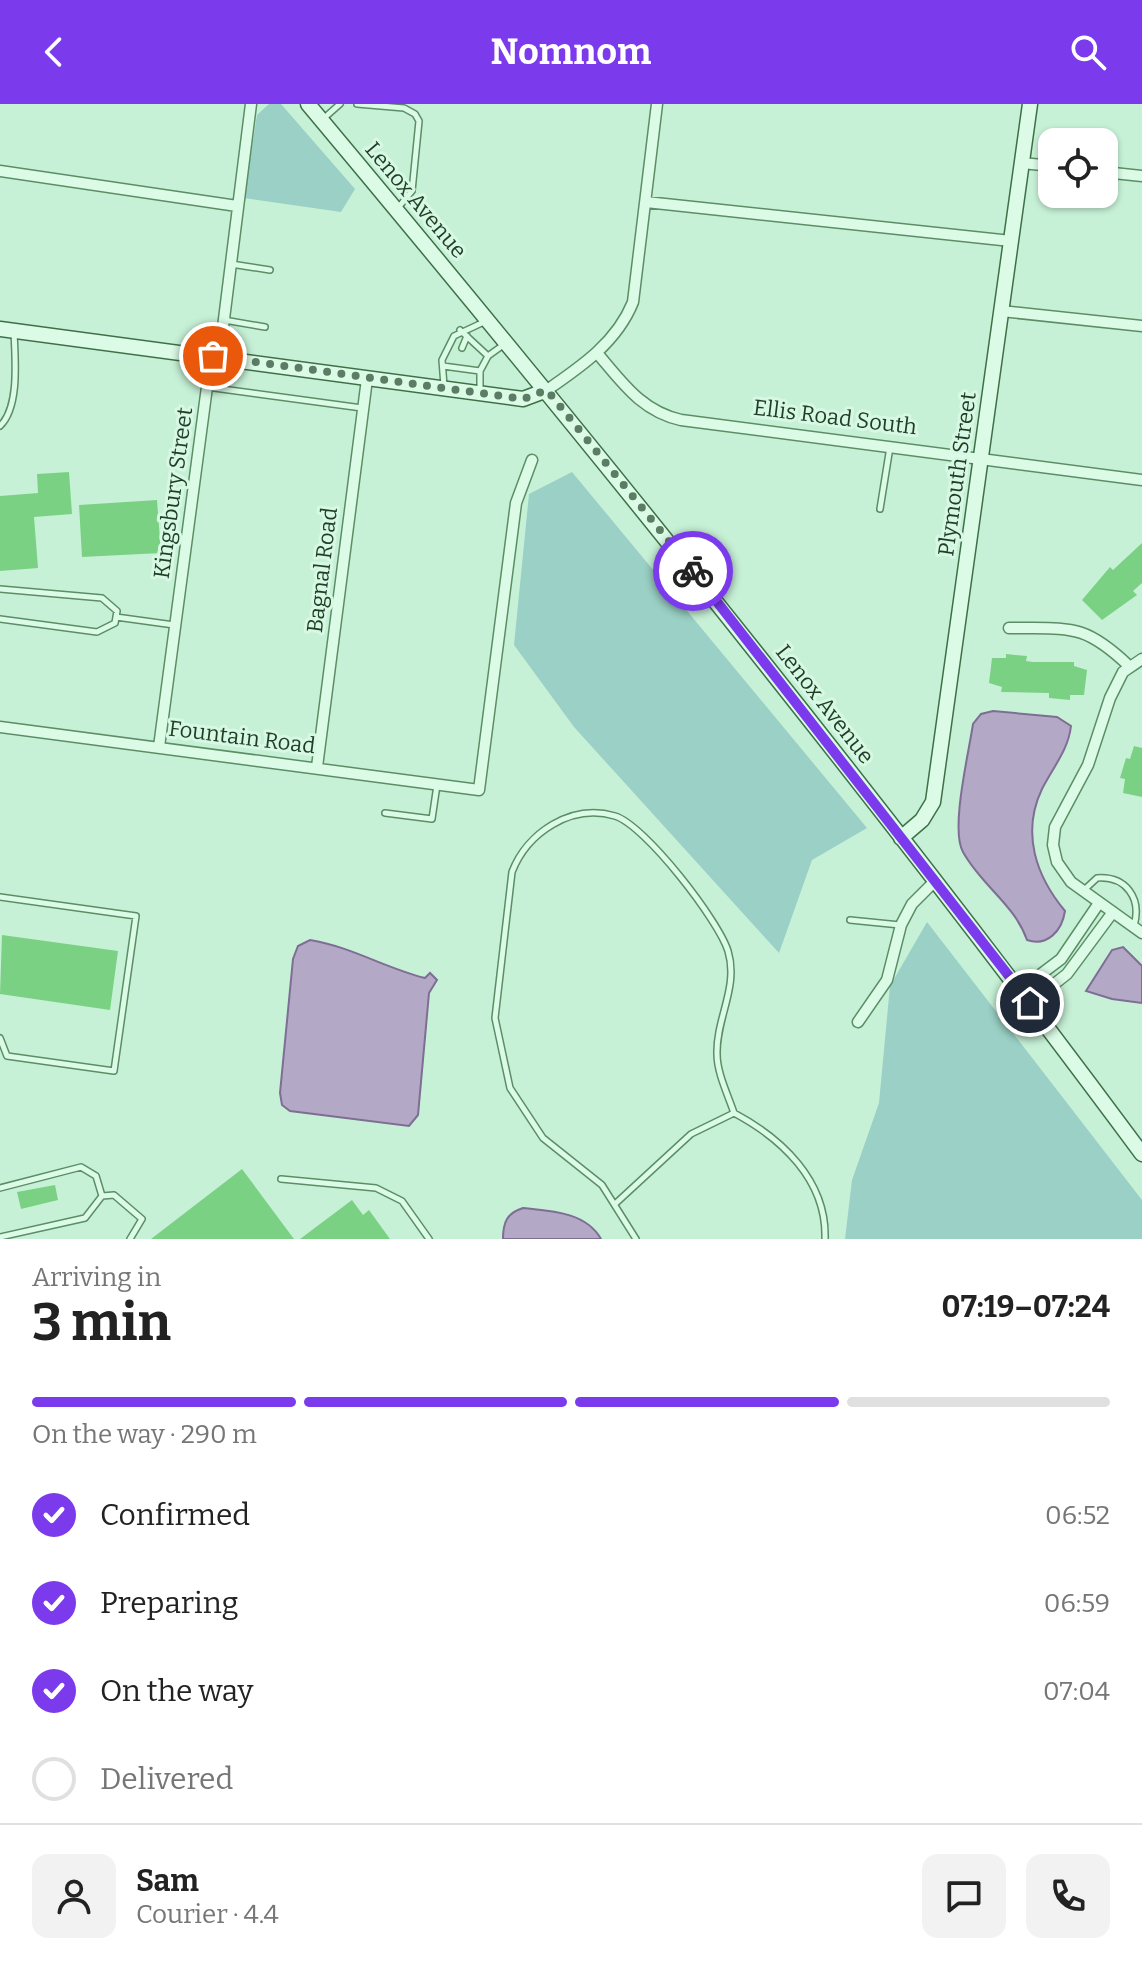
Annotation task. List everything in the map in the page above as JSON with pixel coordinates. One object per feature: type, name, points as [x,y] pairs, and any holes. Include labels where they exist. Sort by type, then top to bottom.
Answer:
[{"type":"main road","name":"Lenox Avenue","points":[[308,104],[547,390],[1020,990],[1142,1154]]},
{"type":"main road","name":"Plymouth Street","points":[[901,838],[922,820],[933,802],[1030,104]]},
{"type":"main road","points":[[7,330],[523,399],[547,390]]},
{"type":"street","name":"Kingsbury Street","points":[[159,747],[207,387],[223,320],[251,104]]},
{"type":"street","points":[[547,390],[597,353],[623,326],[633,302],[657,104]]},
{"type":"street","points":[[1022,163],[1038,165]]},
{"type":"street","points":[[0,171],[237,206]]},
{"type":"street","points":[[1118,173],[1142,176]]},
{"type":"street","points":[[646,202],[1011,241]]},
{"type":"street","points":[[1001,311],[1142,326]]},
{"type":"street","name":"Ellis Road South","points":[[597,353],[640,403],[664,416],[1142,480]]},
{"type":"street","name":"Bagnal Road","points":[[317,767],[367,379]]},
{"type":"street","name":"Fountain Road","points":[[0,727],[479,790],[516,503],[532,460]]},
{"type":"street","points":[[1009,628],[1067,629],[1090,634],[1129,666]]},
{"type":"street","points":[[1138,930],[1066,878],[1057,862],[1053,845],[1055,827],[1088,765],[1110,698],[1129,666],[1142,659]]},
{"type":"street","points":[[858,1022],[887,980],[901,925],[912,904],[935,881]]},
{"type":"street","points":[[1020,990],[1061,959],[1099,903]]},
{"type":"street","points":[[1030,1003],[1067,974],[1113,912]]},
{"type":"lane","points":[[321,120],[340,104]]},
{"type":"lane","points":[[357,104],[404,108],[415,114],[419,121],[412,191],[396,210]]},
{"type":"lane","points":[[230,264],[270,270]]},
{"type":"lane","points":[[223,320],[265,327]]},
{"type":"lane","points":[[445,388],[443,366],[448,348],[460,330],[487,320]]},
{"type":"lane","points":[[0,426],[8,418],[15,365],[7,330]]},
{"type":"lane","points":[[460,330],[488,356]]},
{"type":"lane","points":[[462,348],[467,336]]},
{"type":"lane","points":[[480,393],[480,371],[488,356],[506,343]]},
{"type":"lane","points":[[462,369],[464,361]]},
{"type":"lane","points":[[443,366],[480,371]]},
{"type":"lane","points":[[207,387],[363,408]]},
{"type":"lane","points":[[880,509],[890,446]]},
{"type":"lane","points":[[0,589],[102,598],[117,611],[115,623],[97,632],[0,619]]},
{"type":"lane","points":[[116,617],[175,625]]},
{"type":"lane","points":[[385,813],[432,819],[437,784]]},
{"type":"lane","points":[[636,1239],[602,1185],[543,1138],[524,1114],[510,1088],[495,1018],[512,872],[518,855],[552,823],[596,815],[614,816],[633,826],[716,926],[729,952],[732,981],[716,1054],[734,1113],[757,1125],[803,1168],[818,1197],[825,1239]]},
{"type":"lane","points":[[1083,891],[1097,878],[1119,880],[1131,887],[1139,901],[1138,930]]},
{"type":"lane","points":[[0,897],[136,916],[114,1071],[7,1056],[0,1038]]},
{"type":"lane","points":[[850,920],[901,925]]},
{"type":"lane","points":[[615,1204],[691,1134],[734,1113]]},
{"type":"lane","points":[[0,1188],[81,1167],[96,1176],[102,1196]]},
{"type":"lane","points":[[281,1179],[376,1188],[402,1201],[429,1239]]},
{"type":"lane","points":[[0,1237],[85,1218],[102,1196],[114,1195],[142,1219],[130,1239]]},
{"type":"shaded area","points":[[269,104],[281,104],[355,189],[341,212],[244,198],[257,115]]},
{"type":"shaded area","points":[[572,472],[867,828],[812,860],[779,953],[574,727],[514,645],[529,494]]},
{"type":"shaded area","points":[[993,711],[1057,717],[1071,726],[1063,751],[1042,789],[1033,822],[1032,838],[1039,869],[1065,911],[1057,931],[1041,941],[1027,940],[1014,916],[970,864],[960,841],[959,809],[973,724],[981,714]]},
{"type":"shaded area","points":[[927,922],[1142,1200],[1142,1239],[845,1239],[852,1180],[879,1103],[890,986]]},
{"type":"shaded area","points":[[310,940],[340,947],[425,978],[430,973],[437,980],[429,993],[418,1115],[409,1126],[290,1111],[282,1105],[280,1093],[293,959],[298,946]]},
{"type":"shaded area","points":[[1123,947],[1142,966],[1142,1003],[1086,991],[1112,950]]},
{"type":"shaded area","points":[[523,1208],[567,1214],[586,1223],[601,1239],[503,1239],[507,1219]]},
{"type":"building","points":[[69,472],[72,514],[34,517],[38,568],[0,571],[0,496],[38,493],[37,474]]},
{"type":"building","points":[[157,500],[161,553],[82,557],[79,505]]},
{"type":"building","points":[[1142,543],[1142,583],[1133,591],[1137,595],[1102,620],[1082,600],[1110,567],[1113,570]]},
{"type":"building","points":[[1006,654],[1027,656],[1026,661],[1033,662],[1074,662],[1074,666],[1087,670],[1084,695],[1070,695],[1070,700],[1049,698],[1049,693],[1001,692],[1002,687],[989,683],[992,658],[1006,658]]},
{"type":"building","points":[[1134,746],[1142,748],[1142,797],[1123,793],[1125,779],[1120,778],[1126,758],[1130,759]]},
{"type":"building","points":[[2,935],[118,951],[110,1010],[0,994]]},
{"type":"building","points":[[242,1169],[294,1239],[151,1239]]},
{"type":"building","points":[[55,1185],[58,1200],[21,1209],[17,1192]]},
{"type":"building","points":[[352,1200],[363,1215],[369,1210],[390,1239],[300,1239]]},
{"type":"way so far","points":[[213,356],[523,399],[547,390],[693,571]]},
{"type":"route","points":[[693,571],[1030,1003]]}]
